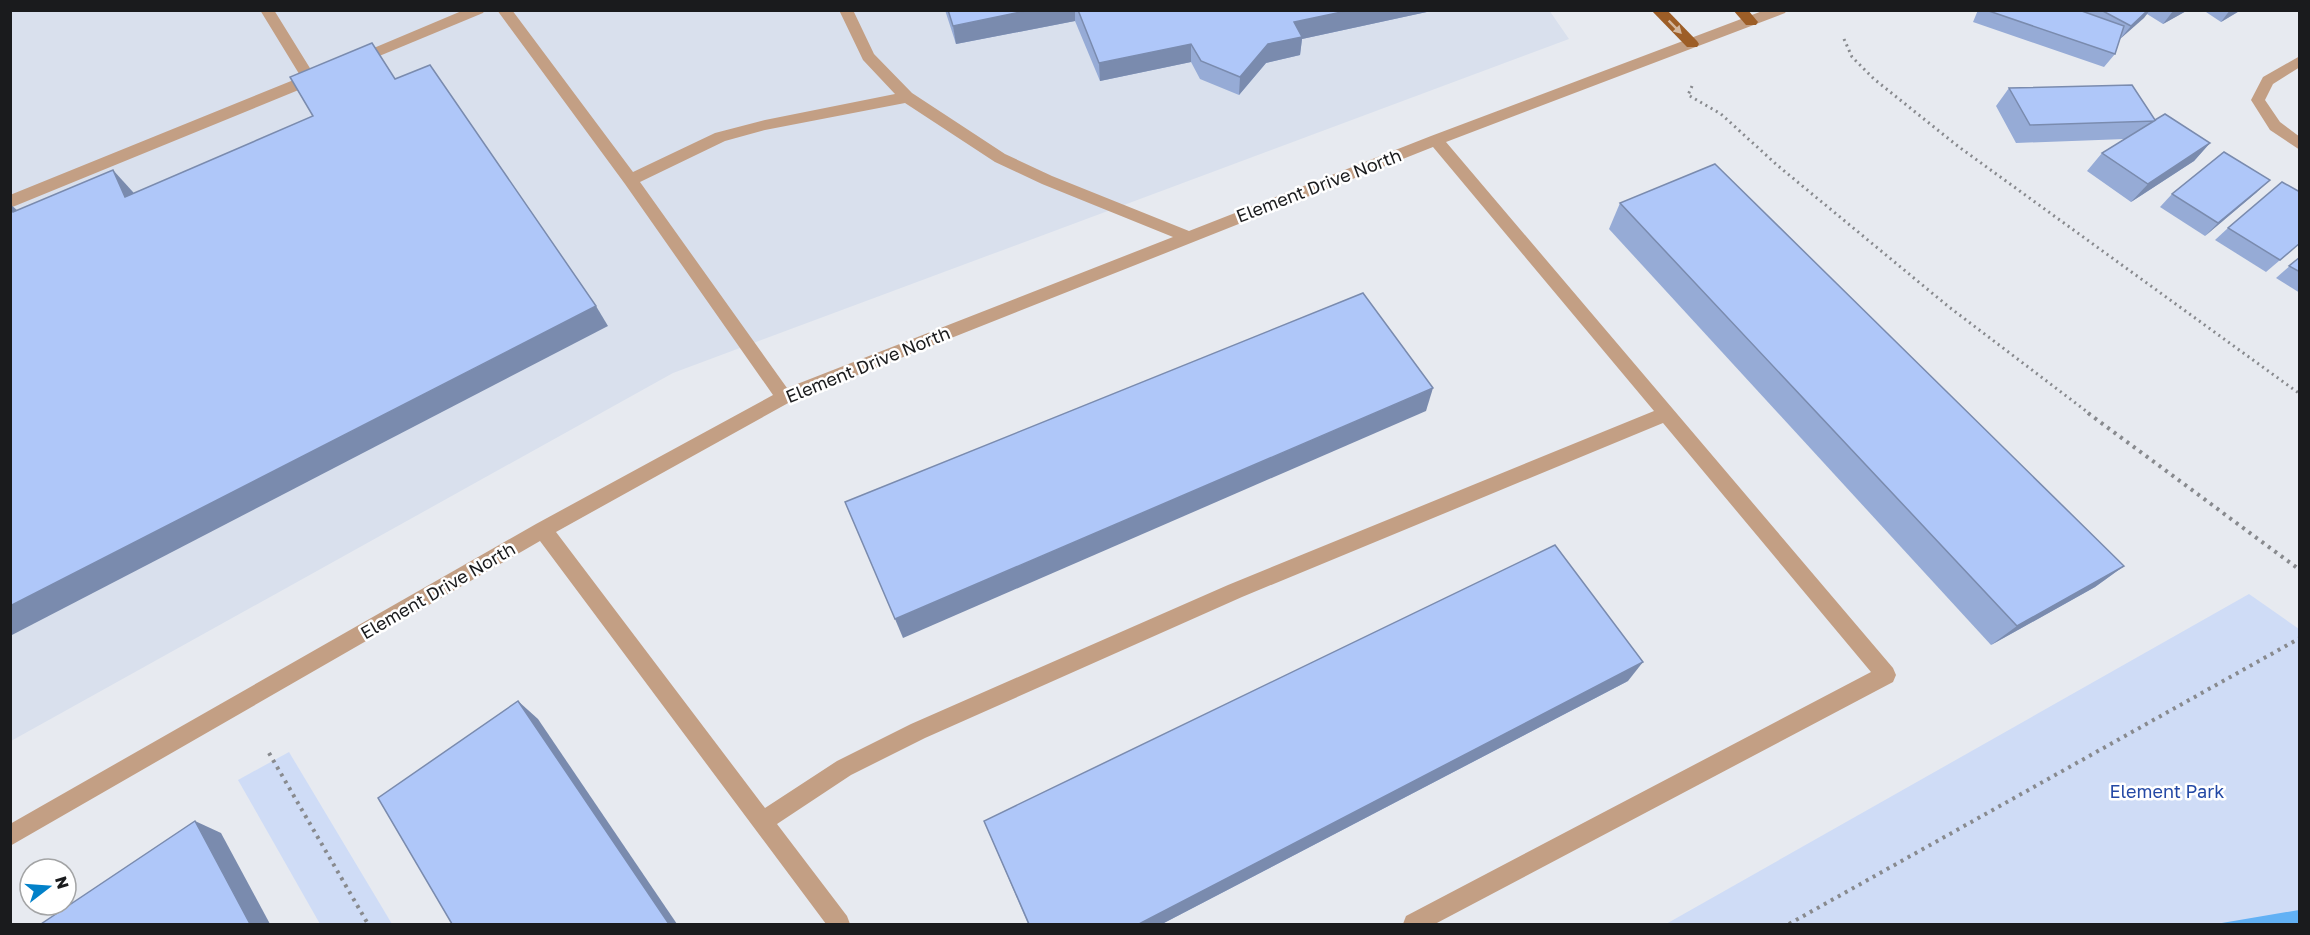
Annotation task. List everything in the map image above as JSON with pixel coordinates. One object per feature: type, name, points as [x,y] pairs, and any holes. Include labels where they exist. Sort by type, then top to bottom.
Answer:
[{"type":"main road","points":[[1658,10],[1692,44]]},
{"type":"main road","points":[[1740,10],[1751,22]]},
{"type":"street","points":[[267,10],[310,80]]},
{"type":"street","points":[[10,202],[478,10]]},
{"type":"street","points":[[504,10],[630,180],[784,397]]},
{"type":"street","points":[[846,10],[868,57],[907,96],[1000,158],[1047,180],[1188,237]]},
{"type":"street","name":"Element Drive North","points":[[10,836],[543,530],[784,397],[1436,140],[1780,10]]},
{"type":"street","points":[[2300,61],[2267,80],[2261,87],[2258,100],[2275,126],[2300,145]]},
{"type":"street","points":[[630,180],[720,137],[765,125],[907,96]]},
{"type":"street","points":[[1414,924],[1886,675],[1436,140]]},
{"type":"street","points":[[762,822],[844,768],[929,726],[1235,591],[1666,414]]},
{"type":"street","points":[[543,530],[839,924]]},
{"type":"path","points":[[1844,39],[1852,57],[1874,78],[1959,147],[2300,394]]},
{"type":"path","points":[[1692,86],[1688,95],[1722,114],[1777,165],[1949,307],[2187,488],[2300,570]]},
{"type":"path","points":[[1789,924],[2300,638]]},
{"type":"path","points":[[269,753],[368,924]]},
{"type":"shaded area","points":[[1549,10],[1569,39],[673,373],[11,741],[11,11]]},
{"type":"green space","name":"Element Park","points":[[2249,594],[2299,629],[2299,924],[1666,924]]},
{"type":"green space","points":[[289,752],[392,924],[320,924],[238,780]]},
{"type":"water","points":[[2299,910],[2299,924],[2216,924]]},
{"type":"building","points":[[948,10],[1030,10],[953,26]]},
{"type":"building","points":[[1078,10],[1351,10],[1294,22],[1302,37],[1268,44],[1240,77],[1201,61],[1191,44],[1099,63]]},
{"type":"building","points":[[1986,10],[2079,10],[2124,26],[2115,54]]},
{"type":"building","points":[[2101,10],[2148,10],[2131,26]]},
{"type":"building","points":[[372,43],[395,79],[430,65],[596,306],[10,606],[10,205],[13,212],[113,170],[125,197],[313,116],[290,77]]},
{"type":"building","points":[[2132,85],[2155,120],[2165,114],[2210,143],[2148,184],[2102,153],[2154,121],[2030,125],[2009,88]]},
{"type":"building","points":[[2224,152],[2270,180],[2218,223],[2172,194]]},
{"type":"building","points":[[1715,164],[2124,566],[2017,626],[1620,203]]},
{"type":"building","points":[[2282,182],[2300,192],[2300,243],[2280,260],[2228,228]]},
{"type":"building","points":[[2300,257],[2300,272],[2289,266]]},
{"type":"building","points":[[1363,293],[1433,388],[895,619],[845,502]]},
{"type":"building","points":[[1555,545],[1643,662],[1139,924],[1029,924],[984,821]]},
{"type":"building","points":[[518,701],[669,924],[452,924],[378,798]]},
{"type":"building","points":[[195,821],[250,924],[41,924],[51,917],[78,917],[78,899]]}]
